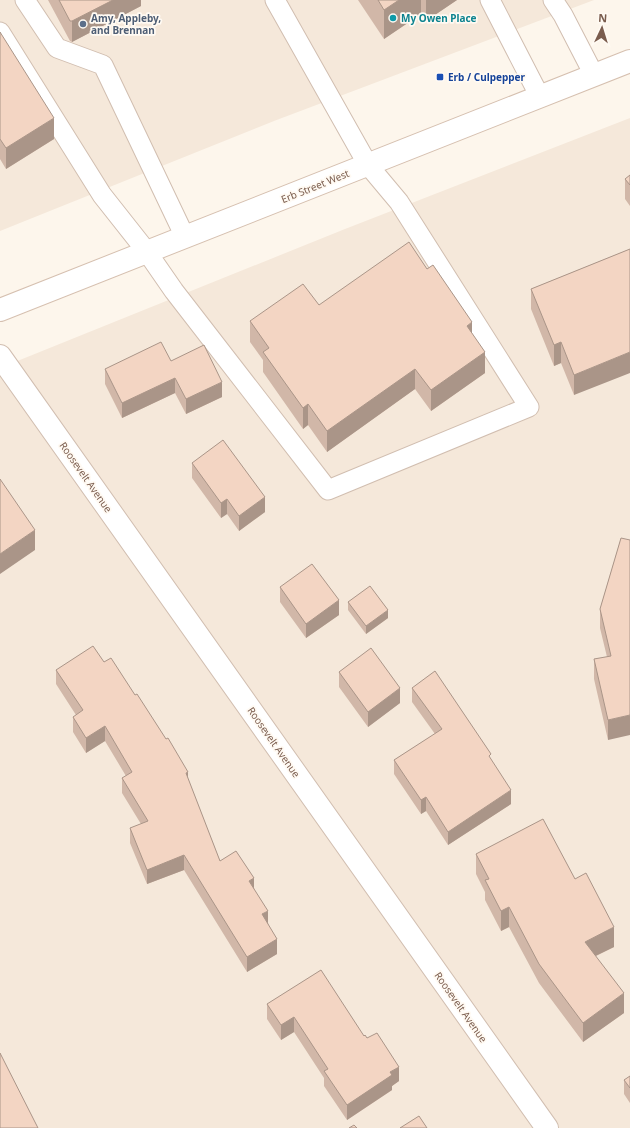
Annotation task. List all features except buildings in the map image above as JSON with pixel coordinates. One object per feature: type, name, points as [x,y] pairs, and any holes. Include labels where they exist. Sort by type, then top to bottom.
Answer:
[{"type":"street","name":"Erb Street West","points":[[0,310],[630,61]]},
{"type":"street","name":"Roosevelt Avenue","points":[[0,356],[547,1128]]},
{"type":"lane","points":[[25,0],[57,48],[103,65],[185,238]]},
{"type":"lane","points":[[0,32],[102,195],[147,252],[174,291],[328,490],[529,407],[399,202],[368,165],[275,0]]},
{"type":"lane","points":[[490,0],[540,97]]},
{"type":"lane","points":[[552,0],[563,15],[594,75]]},
{"type":"shaded area","points":[[0,0],[594,0],[274,121],[0,231]]},
{"type":"shaded area","points":[[630,118],[630,1128],[0,1128],[0,368],[345,229]]},
{"type":"place","name":"My Owen Place","points":[[393,18]]},
{"type":"place","name":"Amy, Appleby, and Brennan","points":[[83,24]]},
{"type":"place","name":"Erb / Culpepper","points":[[440,77]]}]
